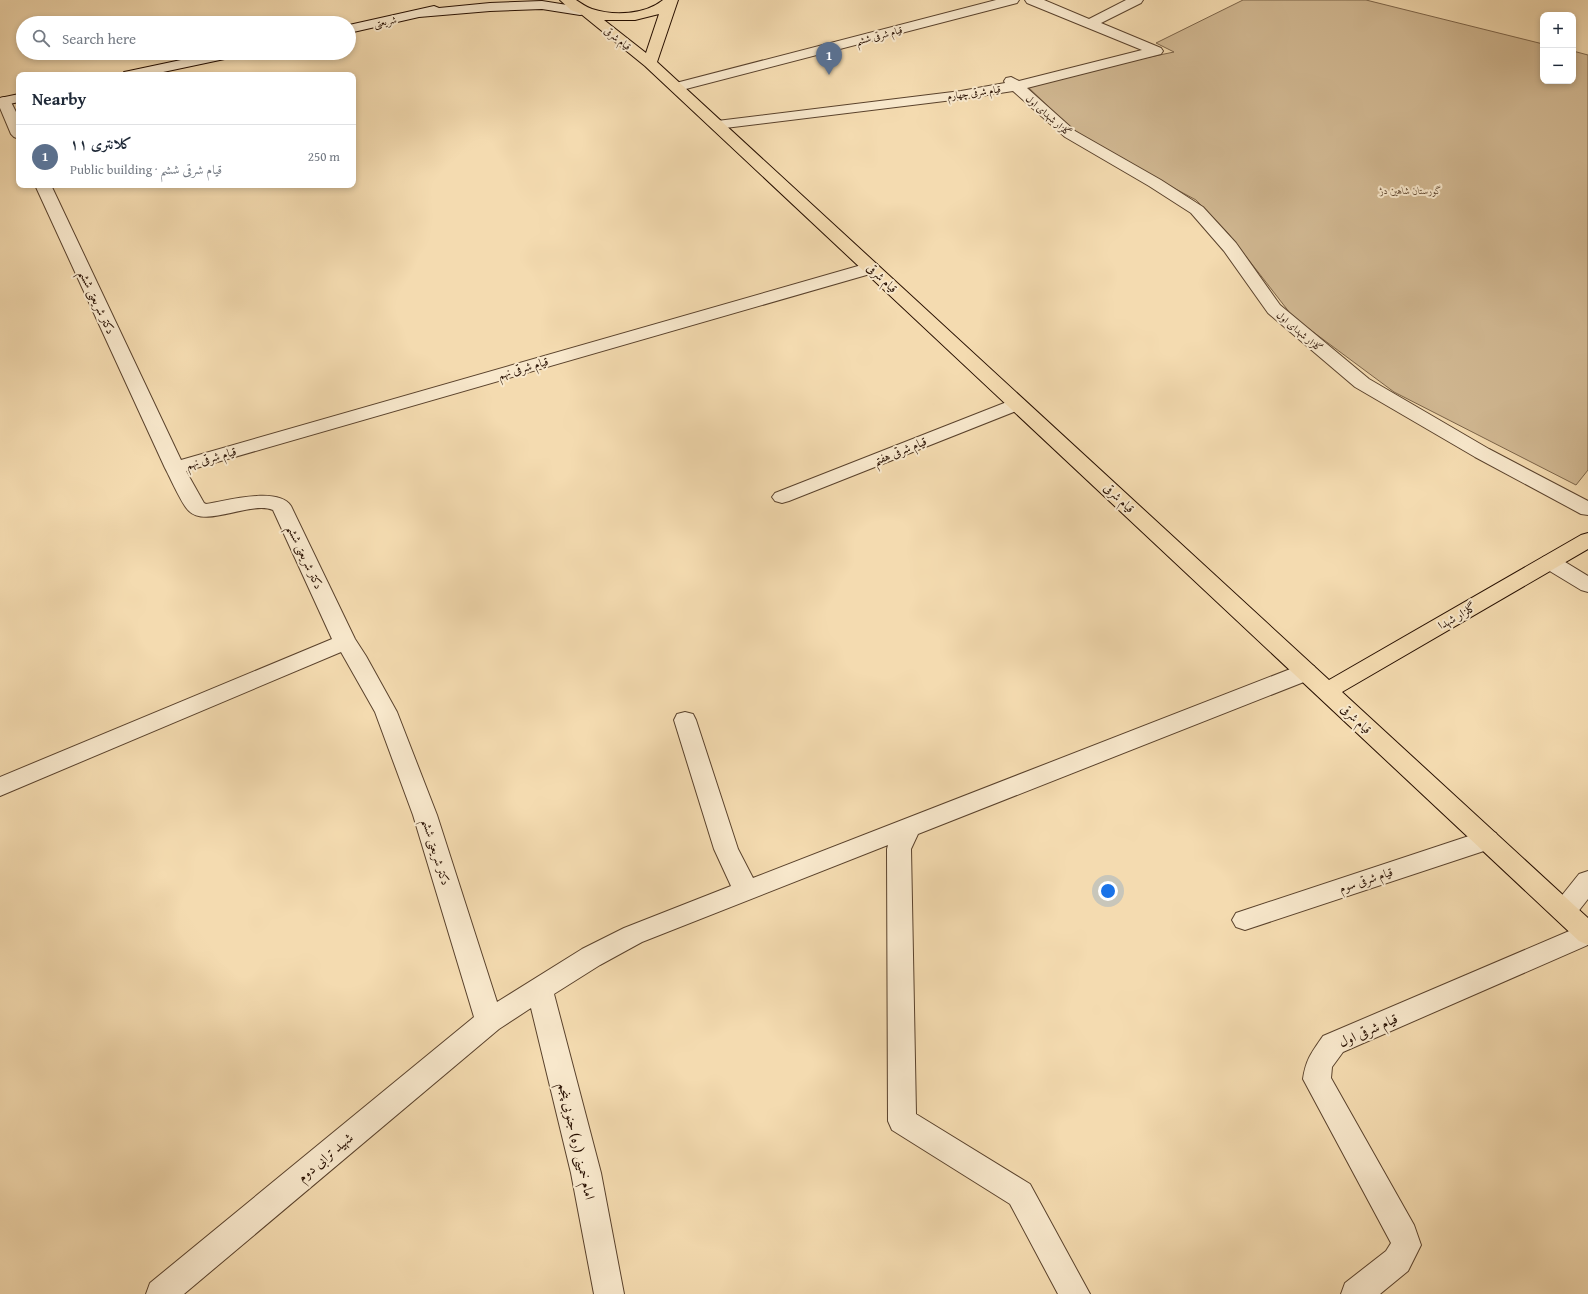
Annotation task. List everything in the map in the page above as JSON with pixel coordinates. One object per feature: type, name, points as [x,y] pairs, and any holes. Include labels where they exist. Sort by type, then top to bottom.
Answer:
[{"type":"main road","name":"قیام شرقی","points":[[567,0],[572,6],[584,12],[650,63],[677,87],[1588,934]]},
{"type":"main road","points":[[584,12],[604,16],[623,17],[658,10],[670,1]]},
{"type":"main road","points":[[650,63],[670,1]]},
{"type":"main road","name":"گلزار شهدا","points":[[1327,691],[1588,540]]},
{"type":"street","name":"شریعتی","points":[[356,28],[421,14],[472,0]]},
{"type":"street","name":"قیام شرقی ششم","points":[[677,87],[1012,0]]},
{"type":"street","points":[[1032,0],[1089,24],[1136,0]]},
{"type":"street","name":"شریعتی","points":[[421,14],[490,7],[542,5],[584,12]]},
{"type":"street","name":"قیام شرقی چهارم","points":[[717,125],[961,95],[1156,51],[1089,24]]},
{"type":"street","points":[[143,72],[201,60]]},
{"type":"street","name":"گلزار شهدای اول","points":[[1013,84],[1070,134],[1155,183],[1197,210],[1230,247],[1274,309],[1362,383],[1482,453],[1588,509]]},
{"type":"street","points":[[16,99],[2,102],[16,128]]},
{"type":"street","name":"دکتر شریعتی ششم","points":[[44,188],[174,468],[196,507],[203,511],[258,502],[270,502],[281,506],[345,642],[355,656],[386,712],[425,815],[489,1020]]},
{"type":"street","name":"قیام شرقی نهم","points":[[174,468],[871,268]]},
{"type":"street","name":"قیام شرقی هفتم","points":[[782,497],[1017,404]]},
{"type":"street","points":[[1550,562],[1588,585]]},
{"type":"street","points":[[0,787],[345,642]]},
{"type":"street","name":"شهید ترابی دوم","points":[[161,1294],[489,1020],[591,958],[633,935],[1306,672]]},
{"type":"street","points":[[685,720],[726,849],[746,890]]},
{"type":"street","points":[[909,827],[899,849],[902,1121],[1020,1194],[1076,1294]]},
{"type":"street","name":"قیام شرقی سوم","points":[[1245,920],[1487,840]]},
{"type":"street","points":[[1564,911],[1588,881]]},
{"type":"street","name":"قیام شرقی اول","points":[[1356,1294],[1397,1261],[1406,1245],[1403,1236],[1317,1079],[1319,1064],[1334,1044],[1588,934]]},
{"type":"street","name":"امام خمینی (ره) جنوبی پنجم","points":[[540,989],[586,1173],[609,1294]]},
{"type":"green space","name":"گورستان شاهین دژ","points":[[1243,0],[1366,0],[1540,43],[1540,84],[1576,84],[1576,52],[1588,55],[1588,470],[1576,485],[1394,392],[1293,317],[1227,232],[1196,200],[1094,145],[1064,122],[1024,83],[1174,52],[1156,43]]},
{"type":"place","name":"کلانتری ۱۱","points":[[829,75]]}]
